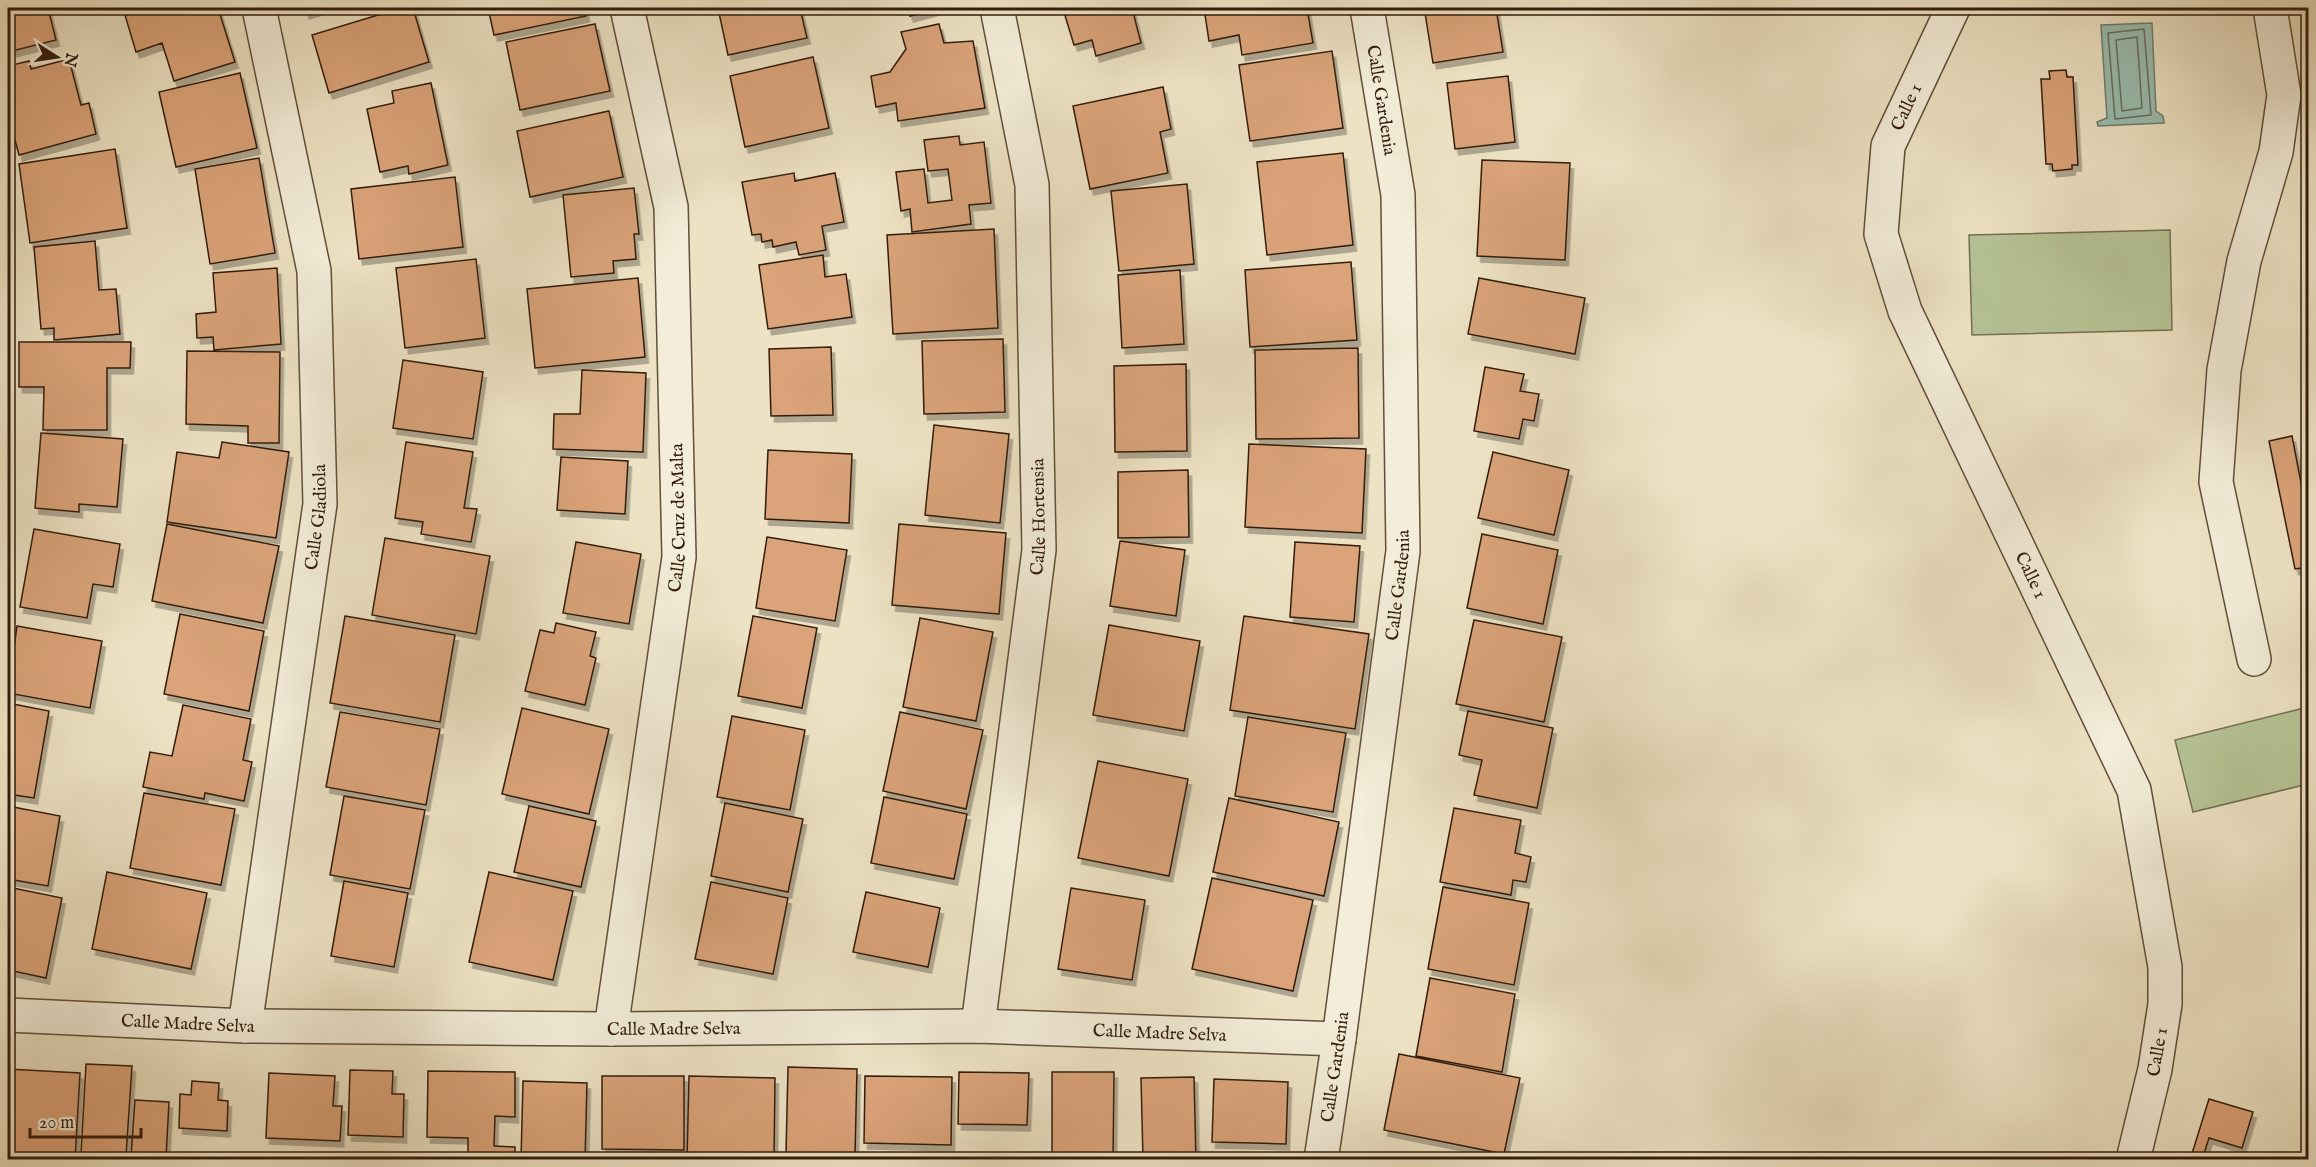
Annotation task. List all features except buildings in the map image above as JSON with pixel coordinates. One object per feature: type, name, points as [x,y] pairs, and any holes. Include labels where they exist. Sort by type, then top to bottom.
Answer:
[{"type":"street","name":"Calle Gladiola","points":[[245,1026],[320,504],[314,272],[259,8]]},
{"type":"street","name":"Calle Cruz de Malta","points":[[611,1029],[679,557],[671,207],[627,8]]},
{"type":"street","name":"Calle Hortensia","points":[[978,1026],[1039,550],[1032,185],[996,8]]},
{"type":"street","name":"Calle Gardenia","points":[[1321,1160],[1339,1039],[1402,551],[1398,195],[1366,8]]},
{"type":"street","name":"Calle 1","points":[[1953,8],[1888,146],[1881,234],[1905,311],[2134,790],[2165,967],[2165,1004],[2155,1069],[2133,1160]]},
{"type":"street","points":[[2254,658],[2216,482],[2224,370],[2244,261],[2276,153],[2284,95],[2270,8]]},
{"type":"street","name":"Calle Madre Selva","points":[[8,1015],[245,1026],[611,1029],[978,1026],[1339,1039]]},
{"type":"green space","points":[[2170,230],[2172,330],[1972,335],[1969,235]]},
{"type":"green space","points":[[2308,707],[2308,784],[2193,812],[2175,740]]},
{"type":"water","points":[[2152,23],[2156,111],[2163,116],[2164,123],[2098,126],[2097,122],[2107,118],[2101,25]]}]
